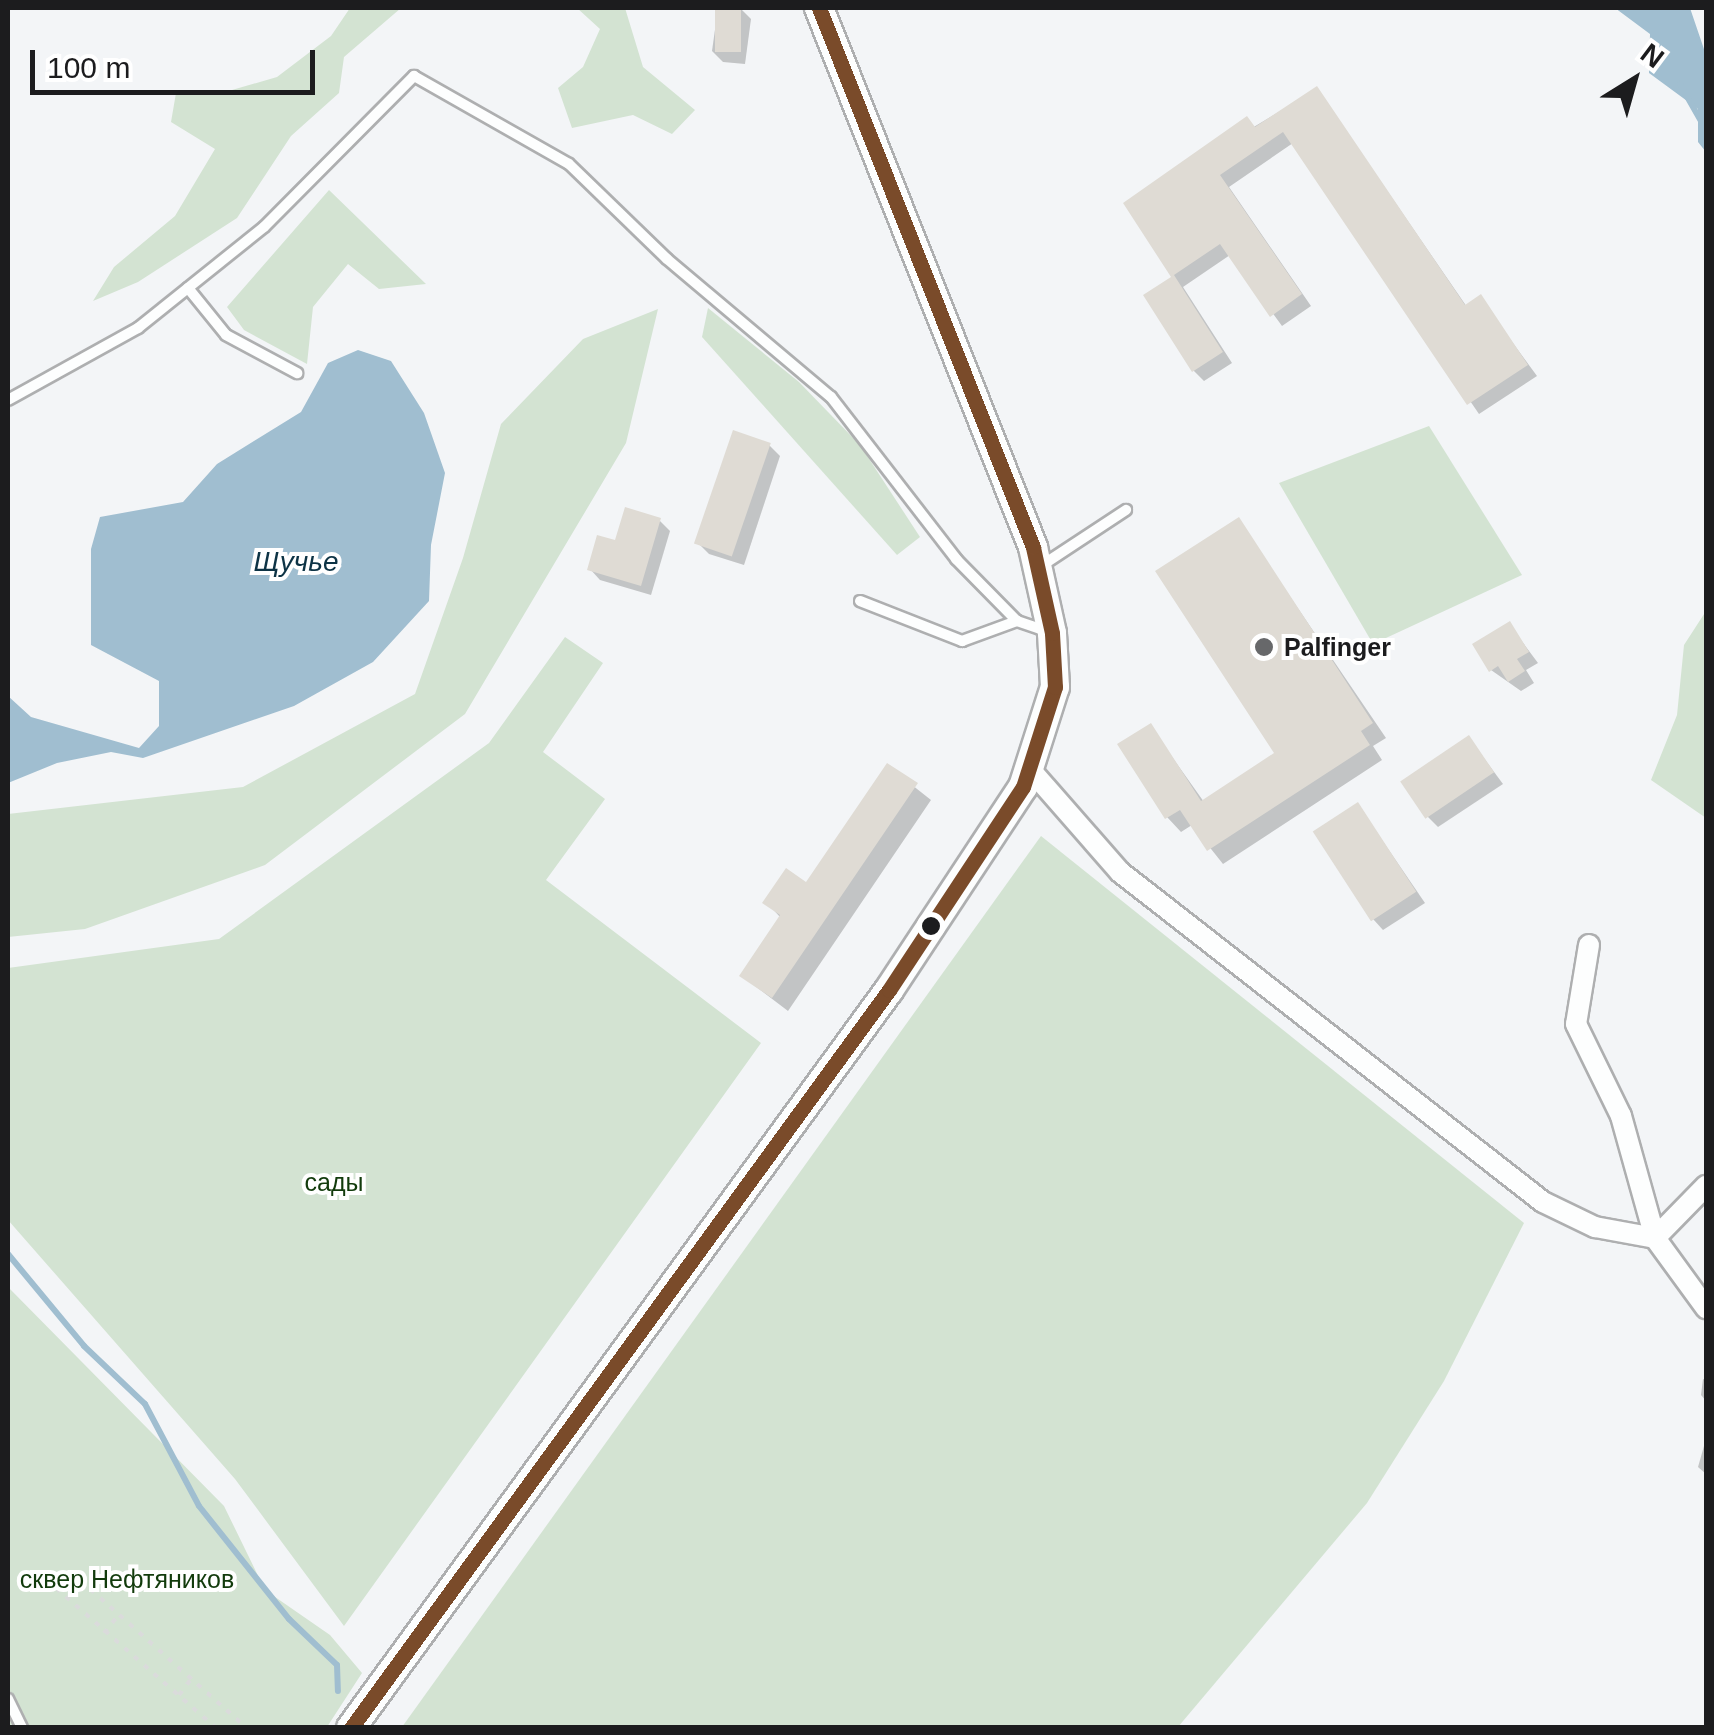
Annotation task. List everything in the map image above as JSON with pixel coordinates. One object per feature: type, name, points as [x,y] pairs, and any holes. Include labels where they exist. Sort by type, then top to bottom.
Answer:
[{"type":"street","points":[[350,1728],[890,990],[1029,768],[1055,687],[1052,633],[1040,566],[818,8]]},
{"type":"street","points":[[1029,768],[1120,872],[1543,1202],[1595,1226],[1655,1238]]},
{"type":"street","points":[[1589,945],[1576,1024],[1621,1116],[1655,1238],[1706,1308]]},
{"type":"street","points":[[1655,1238],[1706,1186]]},
{"type":"lane","points":[[8,400],[138,328],[264,227],[414,76],[569,164],[667,259],[830,397],[956,559],[1018,622],[1052,633]]},
{"type":"lane","points":[[188,288],[226,334],[297,373]]},
{"type":"lane","points":[[1040,566],[1126,510]]},
{"type":"lane","points":[[860,600],[962,641],[1018,622]]},
{"type":"lane","points":[[8,1699],[22,1728]]},
{"type":"path","points":[[70,1572],[247,1728]]},
{"type":"path","points":[[56,1588],[216,1728]]},
{"type":"path","points":[[104,1633],[118,1616]]},
{"type":"path","points":[[179,1695],[191,1679]]},
{"type":"green space","points":[[350,8],[401,8],[344,57],[339,93],[291,136],[237,218],[138,282],[93,301],[114,267],[175,216],[215,149],[171,122],[176,93],[232,90],[277,77],[331,36]]},
{"type":"green space","points":[[577,8],[625,8],[643,67],[695,110],[672,134],[633,115],[572,128],[558,88],[583,67],[600,29]]},
{"type":"green space","points":[[329,190],[426,284],[379,289],[348,264],[313,307],[307,364],[244,330],[227,307]]},
{"type":"green space","points":[[708,308],[799,382],[860,445],[920,537],[897,555],[702,337]]},
{"type":"green space","points":[[658,309],[626,443],[465,714],[265,865],[85,929],[8,937],[8,814],[243,787],[415,694],[463,558],[501,424],[583,339]]},
{"type":"green space","points":[[1429,426],[1522,575],[1373,644],[1279,483]]},
{"type":"green space","points":[[1706,611],[1706,818],[1651,780],[1677,715],[1684,645]]},
{"type":"green space","name":"сады","points":[[565,637],[603,663],[543,752],[605,799],[546,880],[761,1043],[344,1626],[235,1479],[8,1220],[8,968],[219,939],[489,743]]},
{"type":"green space","points":[[1041,836],[1524,1223],[1444,1381],[1367,1503],[1178,1727],[402,1727]]},
{"type":"green space","name":"сквер Нефтяников","points":[[8,1287],[224,1506],[265,1590],[330,1635],[362,1673],[327,1727],[8,1727]]},
{"type":"water","points":[[1615,8],[1690,8],[1706,55],[1706,152],[1698,142],[1698,109],[1649,73],[1650,34]]},
{"type":"water","name":"Щучье","points":[[358,350],[391,361],[424,413],[445,473],[431,545],[429,601],[373,662],[294,706],[143,758],[111,752],[57,763],[8,783],[8,696],[31,717],[139,748],[159,726],[159,681],[91,645],[91,549],[100,517],[183,502],[217,464],[301,412],[328,363]]},
{"type":"building","points":[[715,8],[741,8],[741,52],[715,52]]},
{"type":"building","points":[[1317,86],[1465,305],[1481,294],[1528,365],[1467,405],[1283,132],[1220,175],[1302,294],[1270,317],[1220,244],[1174,275],[1223,352],[1192,372],[1143,295],[1171,277],[1123,203],[1247,116],[1255,127]]},
{"type":"building","points":[[733,430],[771,443],[732,556],[694,543]]},
{"type":"building","points":[[625,507],[661,518],[641,586],[587,570],[597,535],[615,540]]},
{"type":"building","name":"Palfinger","points":[[1239,517],[1373,723],[1361,731],[1370,745],[1207,851],[1180,810],[1165,819],[1117,744],[1151,723],[1201,801],[1274,753],[1155,571]]},
{"type":"building","points":[[1510,621],[1529,652],[1517,659],[1525,671],[1508,682],[1498,666],[1489,672],[1472,644]]},
{"type":"building","points":[[1469,735],[1494,772],[1425,819],[1400,781]]},
{"type":"building","points":[[887,763],[918,783],[772,998],[739,976],[780,915],[762,903],[786,868],[806,882]]},
{"type":"building","points":[[1358,802],[1416,892],[1371,921],[1313,831]]},
{"type":"waterway","points":[[1680,84],[1706,130]]},
{"type":"waterway","points":[[8,1254],[84,1346],[145,1404],[199,1506],[289,1619],[337,1665],[338,1691]]},
{"type":"transit line","points":[[351,1728],[889,990],[1023,787],[1055,687],[1052,633],[1033,547],[819,8]]},
{"type":"place","name":"Palfinger","points":[[1264,647]]}]
